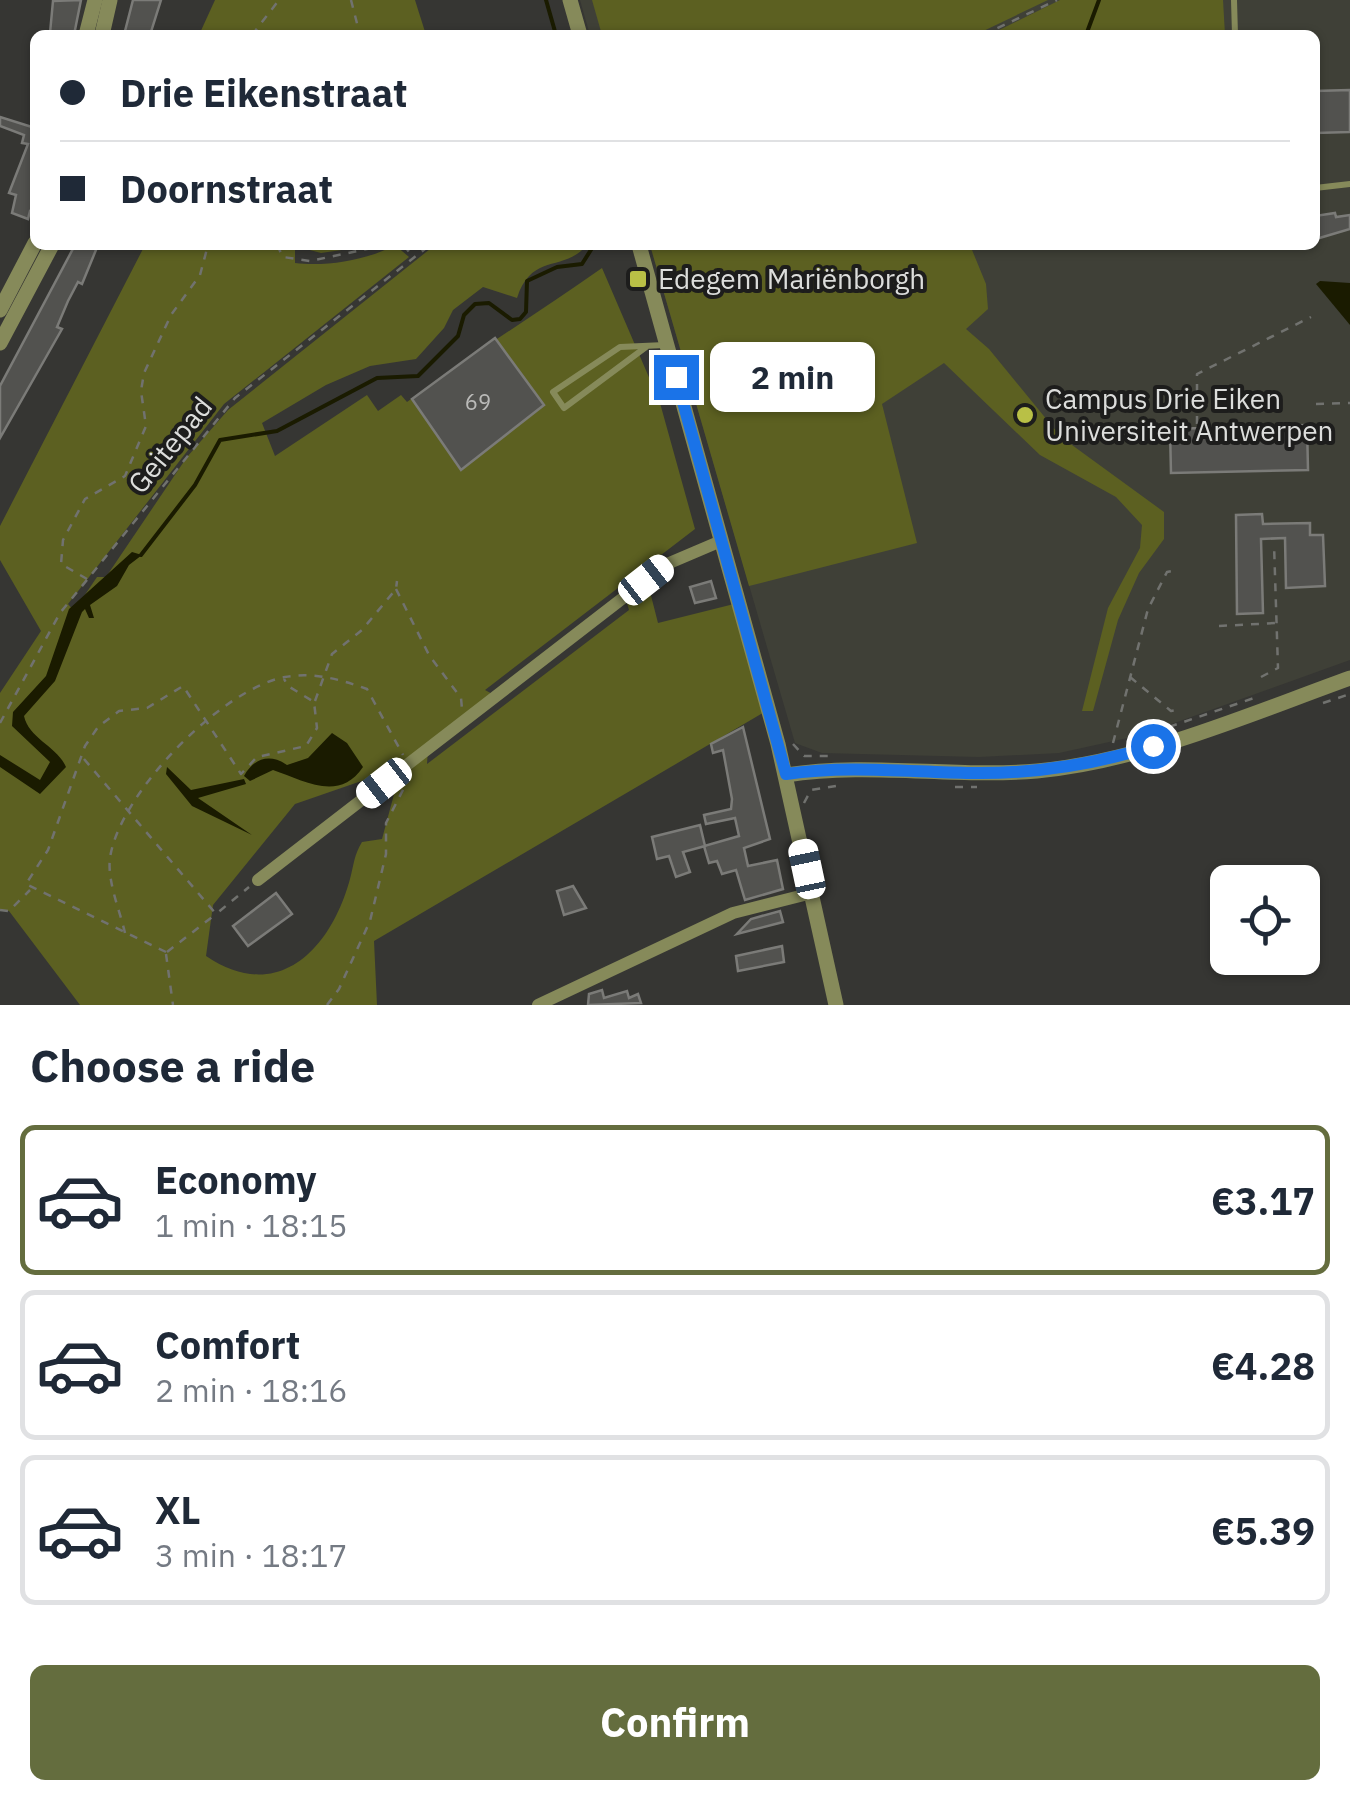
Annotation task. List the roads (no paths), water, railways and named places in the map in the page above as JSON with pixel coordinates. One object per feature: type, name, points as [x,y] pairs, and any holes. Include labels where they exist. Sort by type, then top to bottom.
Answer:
[{"type":"street","points":[[87,30],[95,0]]},
{"type":"street","points":[[103,30],[110,0]]},
{"type":"street","points":[[570,0],[579,30]]},
{"type":"street","points":[[0,310],[31,250]]},
{"type":"street","points":[[0,342],[49,250]]},
{"type":"street","points":[[640,250],[786,774],[836,1005]]},
{"type":"street","points":[[258,880],[408,758],[667,564],[721,541]]},
{"type":"street","points":[[786,774],[850,768],[1005,772],[1076,760],[1153,746],[1350,678]]},
{"type":"street","points":[[538,1005],[733,913],[812,893]]},
{"type":"lane","points":[[1234,0],[1235,30]]},
{"type":"lane","points":[[1320,187],[1350,184]]},
{"type":"lane","points":[[646,347],[564,408],[553,392],[620,347],[666,345]]},
{"type":"waterway","points":[[546,0],[555,30]]},
{"type":"waterway","points":[[1088,30],[1099,0]]},
{"type":"waterway","points":[[141,555],[195,485],[220,440],[277,431],[377,378],[418,376],[458,336],[464,315],[475,304],[489,303],[512,320],[520,319],[526,312],[527,281],[557,267],[582,264],[591,250]]},
{"type":"place","name":"Edegem Mariënborgh","points":[[638,279]]},
{"type":"place","name":"Campus Drie Eiken Universiteit Antwerpen","points":[[1025,415]]}]
